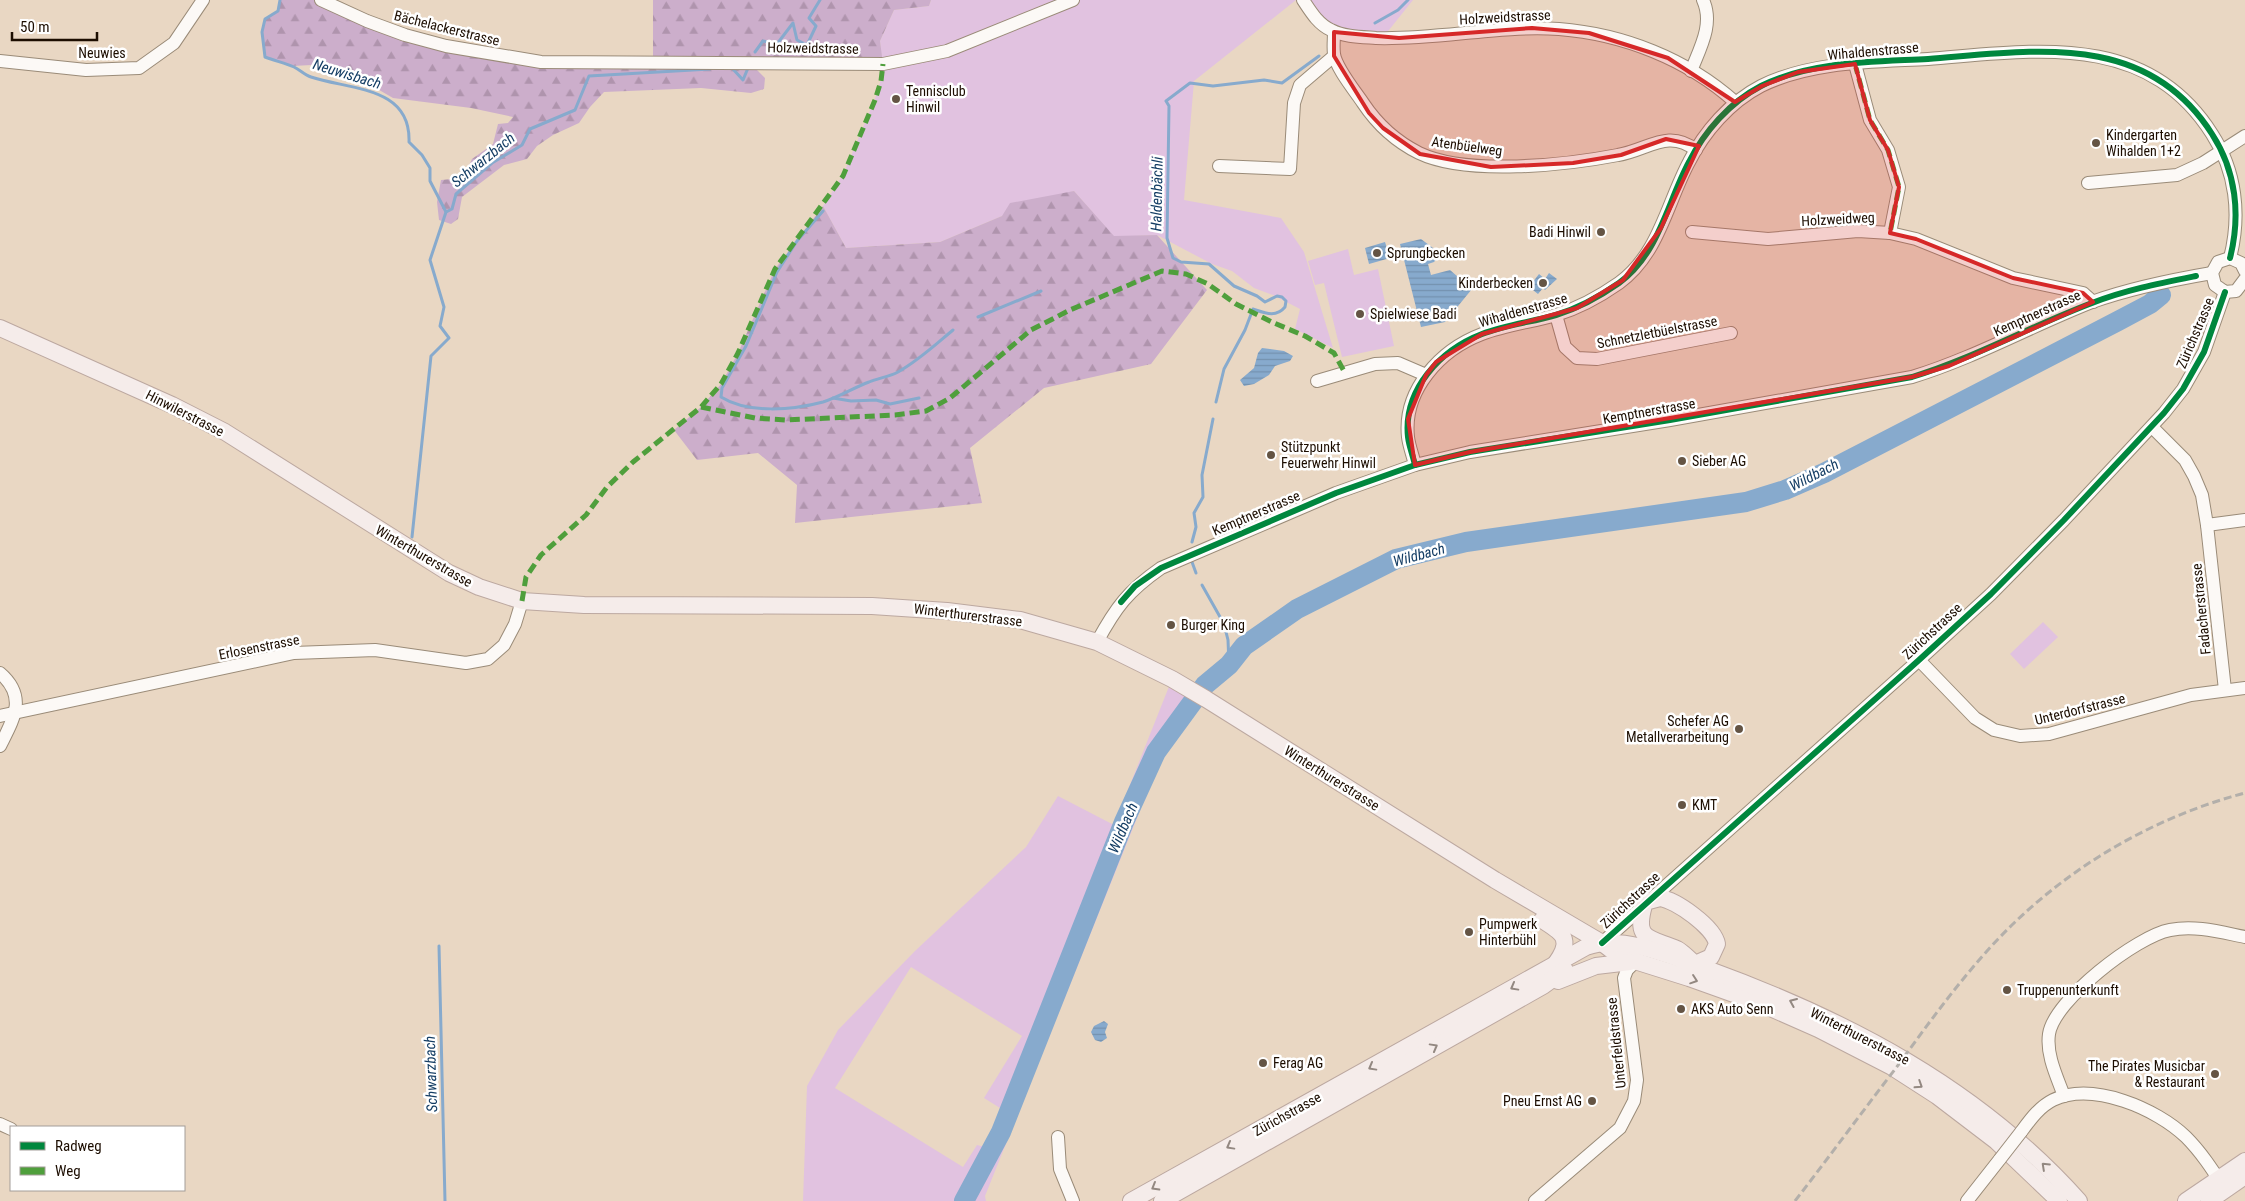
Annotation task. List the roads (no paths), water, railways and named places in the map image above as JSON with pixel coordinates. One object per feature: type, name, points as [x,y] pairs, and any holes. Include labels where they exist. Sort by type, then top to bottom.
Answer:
[{"type":"main road","name":"Hinwilerstrasse","points":[[0,328],[172,405],[216,428],[359,518]]},
{"type":"main road","name":"Winterthurerstrasse","points":[[359,518],[449,573],[479,587],[522,601],[584,605],[872,606],[947,610],[1020,620],[1097,642],[1206,699],[1503,885],[1602,943],[1616,954],[1752,1001],[1818,1029],[1892,1067],[1937,1096],[1996,1141],[2059,1201]]},
{"type":"main road","points":[[1503,885],[1520,906],[1563,935],[1565,949],[1556,964]]},
{"type":"main road","points":[[1660,898],[1677,903],[1714,935],[1717,942],[1715,952],[1708,959],[1695,964],[1678,950],[1654,942],[1644,935],[1640,922],[1645,902],[1660,898]]},
{"type":"main road","name":"Winterthurerstrasse","points":[[1602,943],[1627,944],[1695,964],[1763,990],[1824,1016],[1918,1066],[1997,1123],[2054,1175],[2079,1201]]},
{"type":"main road","name":"Zürichstrasse","points":[[1131,1201],[1586,947],[1602,943]]},
{"type":"main road","name":"Zürichstrasse","points":[[1162,1201],[1543,986],[1550,979],[1595,953],[1602,943]]},
{"type":"main road","points":[[1543,986],[1596,966],[1635,962]]},
{"type":"main road","points":[[2208,1201],[2221,1184],[2245,1161]]},
{"type":"main road","points":[[2186,1201],[2221,1184],[2245,1176]]},
{"type":"street","name":"Neuwies","points":[[0,62],[86,70],[139,68],[174,43],[203,0]]},
{"type":"street","name":"Bächelackerstrasse","points":[[321,0],[367,21],[405,35],[446,46],[541,62]]},
{"type":"street","name":"Holzweidstrasse","points":[[541,62],[883,64],[947,50],[1073,0]]},
{"type":"street","name":"Holzweidstrasse","points":[[1303,0],[1316,19],[1334,32],[1349,35],[1399,38],[1532,28],[1569,30],[1600,35],[1633,44],[1659,54],[1691,71],[1735,102]]},
{"type":"street","points":[[1691,71],[1706,31],[1707,15],[1703,0]]},
{"type":"street","points":[[1219,166],[1290,169],[1294,102],[1300,85],[1334,56],[1334,32]]},
{"type":"street","name":"Wihaldenstrasse","points":[[1415,465],[1408,437],[1408,419],[1412,404],[1426,375],[1450,351],[1482,334],[1556,315],[1599,297],[1623,280],[1636,266],[1661,228],[1689,162],[1714,124],[1735,102],[1762,86],[1798,72],[1855,64],[2026,51],[2074,52],[2111,58],[2141,69],[2173,89],[2200,116],[2222,151],[2233,184],[2236,211],[2236,234],[2230,258]]},
{"type":"street","name":"Atenbüelweg","points":[[1334,56],[1369,113],[1383,128],[1420,154],[1491,167],[1574,163],[1621,155],[1666,139],[1688,144],[1696,150]]},
{"type":"street","points":[[1855,64],[1870,120],[1888,150],[1899,187],[1890,233]]},
{"type":"street","points":[[2088,184],[2177,175],[2195,168],[2245,136]]},
{"type":"street","name":"Holzweidweg","points":[[1692,232],[1768,238],[1858,230],[1890,233],[1916,239],[2013,278],[2083,293],[2093,302]]},
{"type":"street","points":[[2245,271],[2241,263],[2230,258],[2218,262],[2212,273],[2215,286],[2225,292],[2236,291],[2245,280]]},
{"type":"street","name":"Kemptnerstrasse","points":[[1097,642],[1121,602],[1135,586],[1161,568],[1336,493],[1415,465],[1470,452],[1912,378],[1949,366],[2093,302],[2125,292],[2212,273]]},
{"type":"street","name":"Zürichstrasse","points":[[1602,943],[1645,902],[1919,660],[2037,548],[2173,403],[2192,376],[2210,337],[2225,292]]},
{"type":"street","name":"Schnetzletbüelstrasse","points":[[1556,315],[1565,346],[1577,358],[1597,359],[1731,333]]},
{"type":"street","points":[[1316,381],[1375,364],[1398,363],[1426,375]]},
{"type":"street","name":"Fadacherstrasse","points":[[2152,427],[2178,452],[2190,468],[2202,496],[2207,525],[2225,690]]},
{"type":"street","points":[[2207,525],[2245,520]]},
{"type":"street","name":"Erlosenstrasse","points":[[0,716],[294,653],[375,650],[466,663],[488,659],[504,645],[515,624],[522,601]]},
{"type":"street","name":"Unterdorfstrasse","points":[[1919,660],[1975,718],[1994,730],[2020,736],[2049,734],[2191,695],[2245,688]]},
{"type":"street","points":[[0,673],[6,678],[16,698],[16,714],[0,746]]},
{"type":"street","points":[[2064,1096],[2050,1052],[2051,1027],[2060,1009],[2112,960],[2137,943],[2169,930],[2192,928],[2245,937]]},
{"type":"street","name":"Unterfeldstrasse","points":[[1535,1201],[1615,1133],[1630,1112],[1636,1095],[1637,1080],[1624,978],[1627,970],[1635,962]]},
{"type":"street","points":[[1967,1201],[2020,1132],[2043,1107],[2064,1096],[2092,1094],[2149,1112],[2173,1126],[2187,1138],[2221,1184]]},
{"type":"street","points":[[1058,1137],[1060,1169],[1073,1201]]},
{"type":"water","points":[[1421,239],[1441,254],[1434,262],[1428,264],[1431,275],[1450,270],[1472,289],[1445,322],[1421,327],[1400,244]]},
{"type":"water","name":"Sprungbecken","points":[[1385,242],[1390,258],[1369,264],[1365,248]]},
{"type":"water","name":"Kinderbecken","points":[[1549,273],[1557,279],[1545,290],[1543,288],[1538,294],[1529,287],[1539,274],[1545,279]]},
{"type":"water","points":[[1262,348],[1284,351],[1293,356],[1290,361],[1275,366],[1269,375],[1254,384],[1244,386],[1240,380],[1254,368],[1258,353]]},
{"type":"water","points":[[1104,1021],[1108,1024],[1105,1032],[1107,1038],[1101,1042],[1095,1040],[1091,1032],[1094,1026]]},
{"type":"waterway","name":"Neuwisbach","points":[[280,0],[278,11],[265,19],[262,32],[265,57],[294,67],[311,77],[375,93],[389,100],[400,110],[407,124],[409,142],[422,155],[430,168],[430,181],[446,212]]},
{"type":"waterway","name":"Schwarzbach","points":[[755,52],[763,41],[777,44],[793,23],[797,40],[807,45],[816,26],[809,18],[820,0]]},
{"type":"waterway","points":[[1375,23],[1398,10],[1408,0]]},
{"type":"waterway","name":"Haldenbächli","points":[[1216,402],[1224,369],[1245,330],[1253,309],[1274,314],[1285,307],[1286,301],[1282,297],[1277,296],[1265,302],[1257,296],[1234,286],[1209,264],[1181,262],[1173,258],[1167,238],[1169,106],[1166,101],[1190,83],[1213,86],[1264,80],[1282,83],[1319,56]]},
{"type":"waterway","name":"Schwarzbach","points":[[732,68],[743,80],[748,68]]},
{"type":"waterway","name":"Schwarzbach","points":[[412,537],[431,356],[449,338],[440,326],[444,307],[430,260],[446,212],[452,209],[456,194],[492,163],[522,145],[530,129],[575,110],[589,76],[710,69]]},
{"type":"waterway","points":[[823,211],[797,241],[777,272],[746,346],[722,388],[721,397],[744,406],[771,409],[798,407],[823,402],[898,372],[919,358],[953,330]]},
{"type":"waterway","points":[[978,317],[1041,291]]},
{"type":"waterway","name":"Wildbach","points":[[964,1201],[1001,1132],[1124,822],[1156,752],[1205,685],[1229,665],[1244,646],[1297,609],[1396,559],[1466,542],[1746,502],[1785,490],[1824,473],[2118,321],[2150,304],[2161,295]]},
{"type":"waterway","points":[[833,398],[851,401],[876,400],[890,404],[919,398]]},
{"type":"waterway","name":"Haldenbächli","points":[[1192,542],[1196,527],[1194,513],[1203,497],[1202,475],[1213,419]]},
{"type":"waterway","name":"Haldenbächli","points":[[1192,562],[1196,573]]},
{"type":"waterway","name":"Haldenbächli","points":[[1202,585],[1224,624],[1228,640],[1229,665]]},
{"type":"waterway","name":"Schwarzbach","points":[[439,946],[445,1201]]},
{"type":"railway","points":[[1795,1201],[1951,994],[1987,951],[2014,923],[2072,874],[2104,853],[2172,818],[2208,804],[2245,793]]},
{"type":"place","name":"Tennisclub Hinwil","points":[[896,99]]},
{"type":"place","name":"Kindergarten Wihalden 1+2","points":[[2096,143]]},
{"type":"place","name":"Badi Hinwil","points":[[1601,232]]},
{"type":"place","name":"Sprungbecken","points":[[1377,253]]},
{"type":"place","name":"Kinderbecken","points":[[1543,283]]},
{"type":"place","name":"Spielwiese Badi","points":[[1360,314]]},
{"type":"place","name":"Stützpunkt Feuerwehr Hinwil","points":[[1271,455]]},
{"type":"place","name":"Sieber AG","points":[[1682,461]]},
{"type":"place","name":"Burger King","points":[[1171,625]]},
{"type":"place","name":"Schefer AG Metallverarbeitung","points":[[1739,729]]},
{"type":"place","name":"KMT","points":[[1682,805]]},
{"type":"place","name":"Pumpwerk Hinterbühl","points":[[1469,932]]},
{"type":"place","name":"Truppenunterkunft","points":[[2007,990]]},
{"type":"place","name":"AKS Auto Senn","points":[[1681,1009]]},
{"type":"place","name":"Ferag AG","points":[[1263,1063]]},
{"type":"place","name":"The Pirates Musicbar & Restaurant","points":[[2215,1074]]},
{"type":"place","name":"Pneu Ernst AG","points":[[1592,1101]]}]
